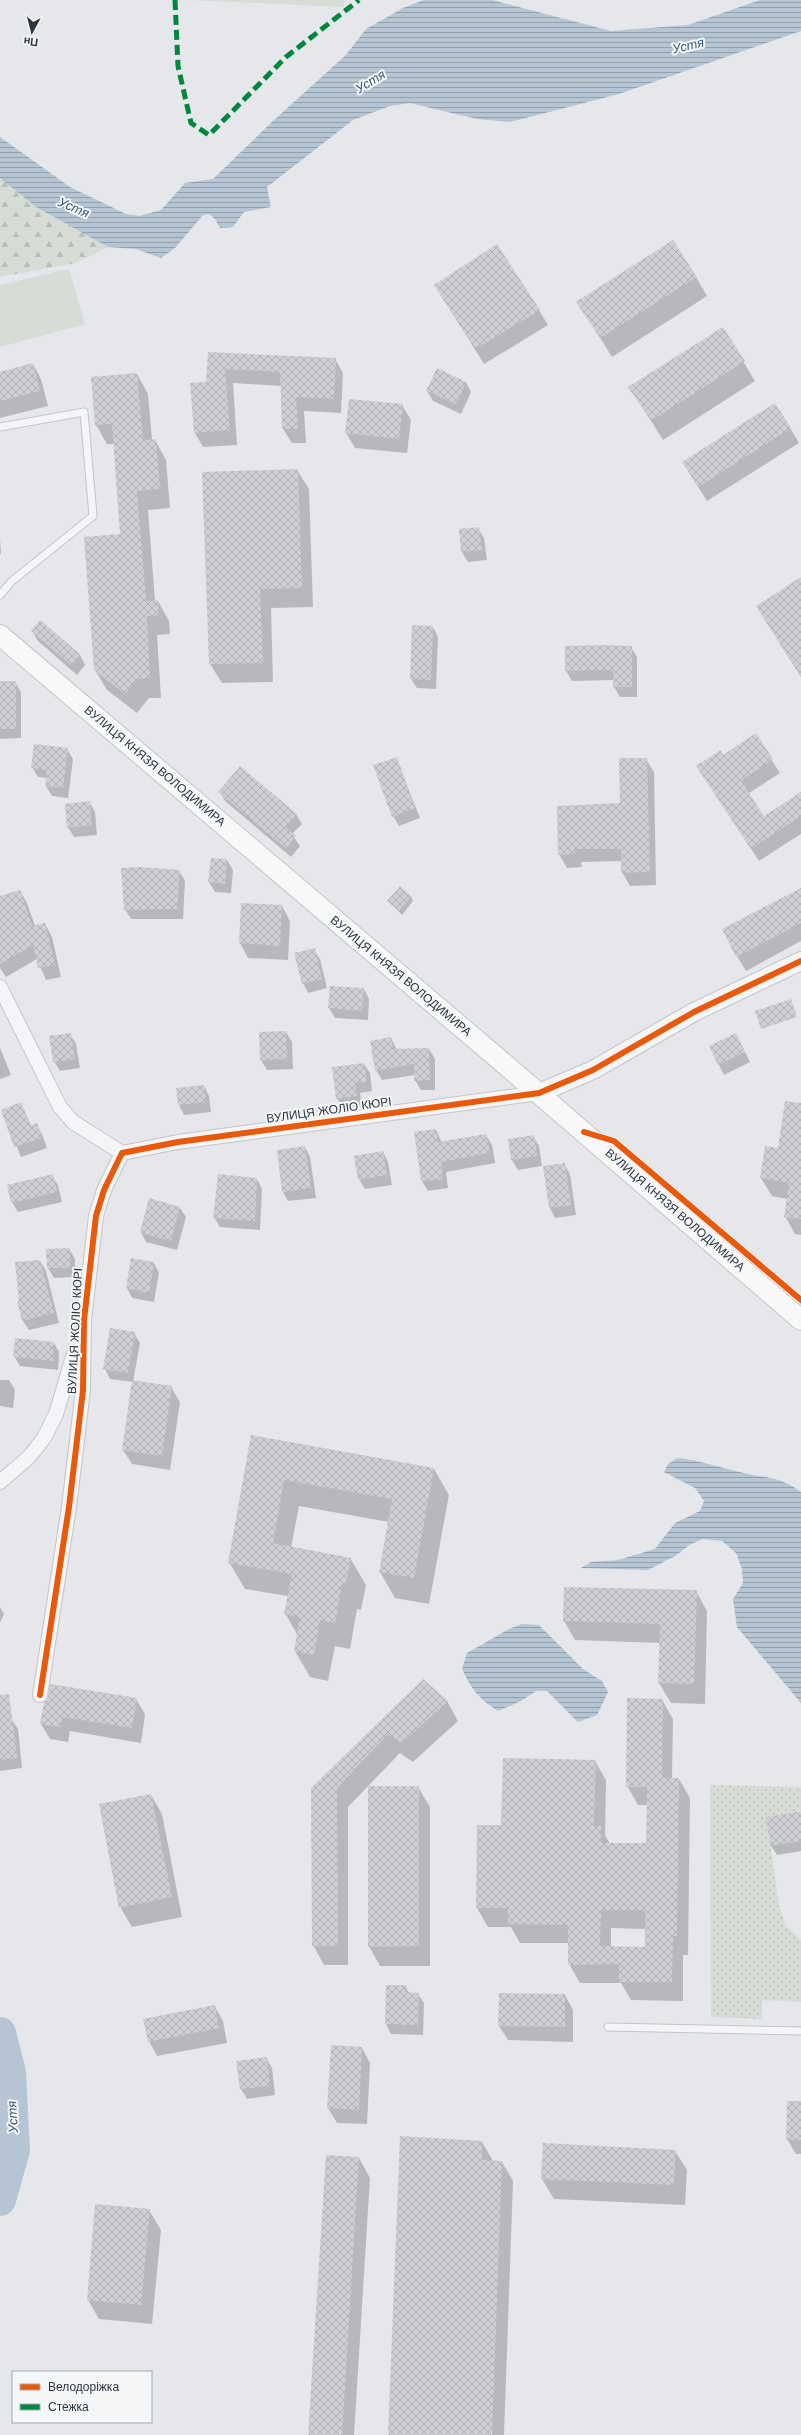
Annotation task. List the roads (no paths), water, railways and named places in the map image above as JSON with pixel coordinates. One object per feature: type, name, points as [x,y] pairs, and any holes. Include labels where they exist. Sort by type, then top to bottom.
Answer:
[{"type":"main road","name":"ВУЛИЦЯ КНЯЗЯ ВОЛОДИМИРА","points":[[0,635],[539,1093],[801,1320]]},
{"type":"street","points":[[539,1093],[593,1070],[694,1012],[801,961]]},
{"type":"street","points":[[0,987],[60,1107],[73,1122],[122,1153]]},
{"type":"street","name":"ВУЛИЦЯ ЖОЛІО КЮРІ","points":[[40,1695],[69,1507],[84,1390],[84,1320],[87,1274],[96,1216],[104,1190],[122,1153],[178,1142],[539,1093]]},
{"type":"street","points":[[0,1482],[29,1457],[44,1438],[56,1414],[84,1320]]},
{"type":"lane","points":[[0,427],[84,412],[93,516],[12,581],[0,595]]},
{"type":"lane","points":[[608,2027],[801,2032]]},
{"type":"water","points":[[424,0],[492,0],[611,31],[688,25],[760,0],[801,0],[801,31],[619,94],[510,122],[477,119],[410,103],[390,106],[353,120],[267,187],[271,207],[244,212],[233,227],[220,228],[215,219],[209,214],[203,215],[175,248],[161,258],[136,249],[108,247],[36,207],[0,178],[0,137],[70,187],[126,214],[139,216],[161,210],[185,183],[213,179],[274,120],[346,55],[366,29],[403,8]]},
{"type":"water","points":[[677,1458],[772,1478],[801,1492],[801,1703],[737,1627],[733,1599],[743,1583],[742,1569],[736,1553],[722,1541],[703,1539],[691,1544],[675,1556],[648,1570],[581,1568],[591,1562],[618,1560],[655,1549],[675,1523],[700,1511],[704,1501],[695,1488],[664,1472],[668,1464]]},
{"type":"water","points":[[522,1624],[539,1625],[583,1669],[602,1681],[608,1692],[597,1715],[578,1722],[547,1691],[536,1691],[521,1701],[498,1711],[485,1702],[476,1693],[462,1669],[467,1653],[509,1629]]},
{"type":"waterway","name":"Устя","points":[[0,2033],[10,2072],[14,2150],[0,2200]]}]
